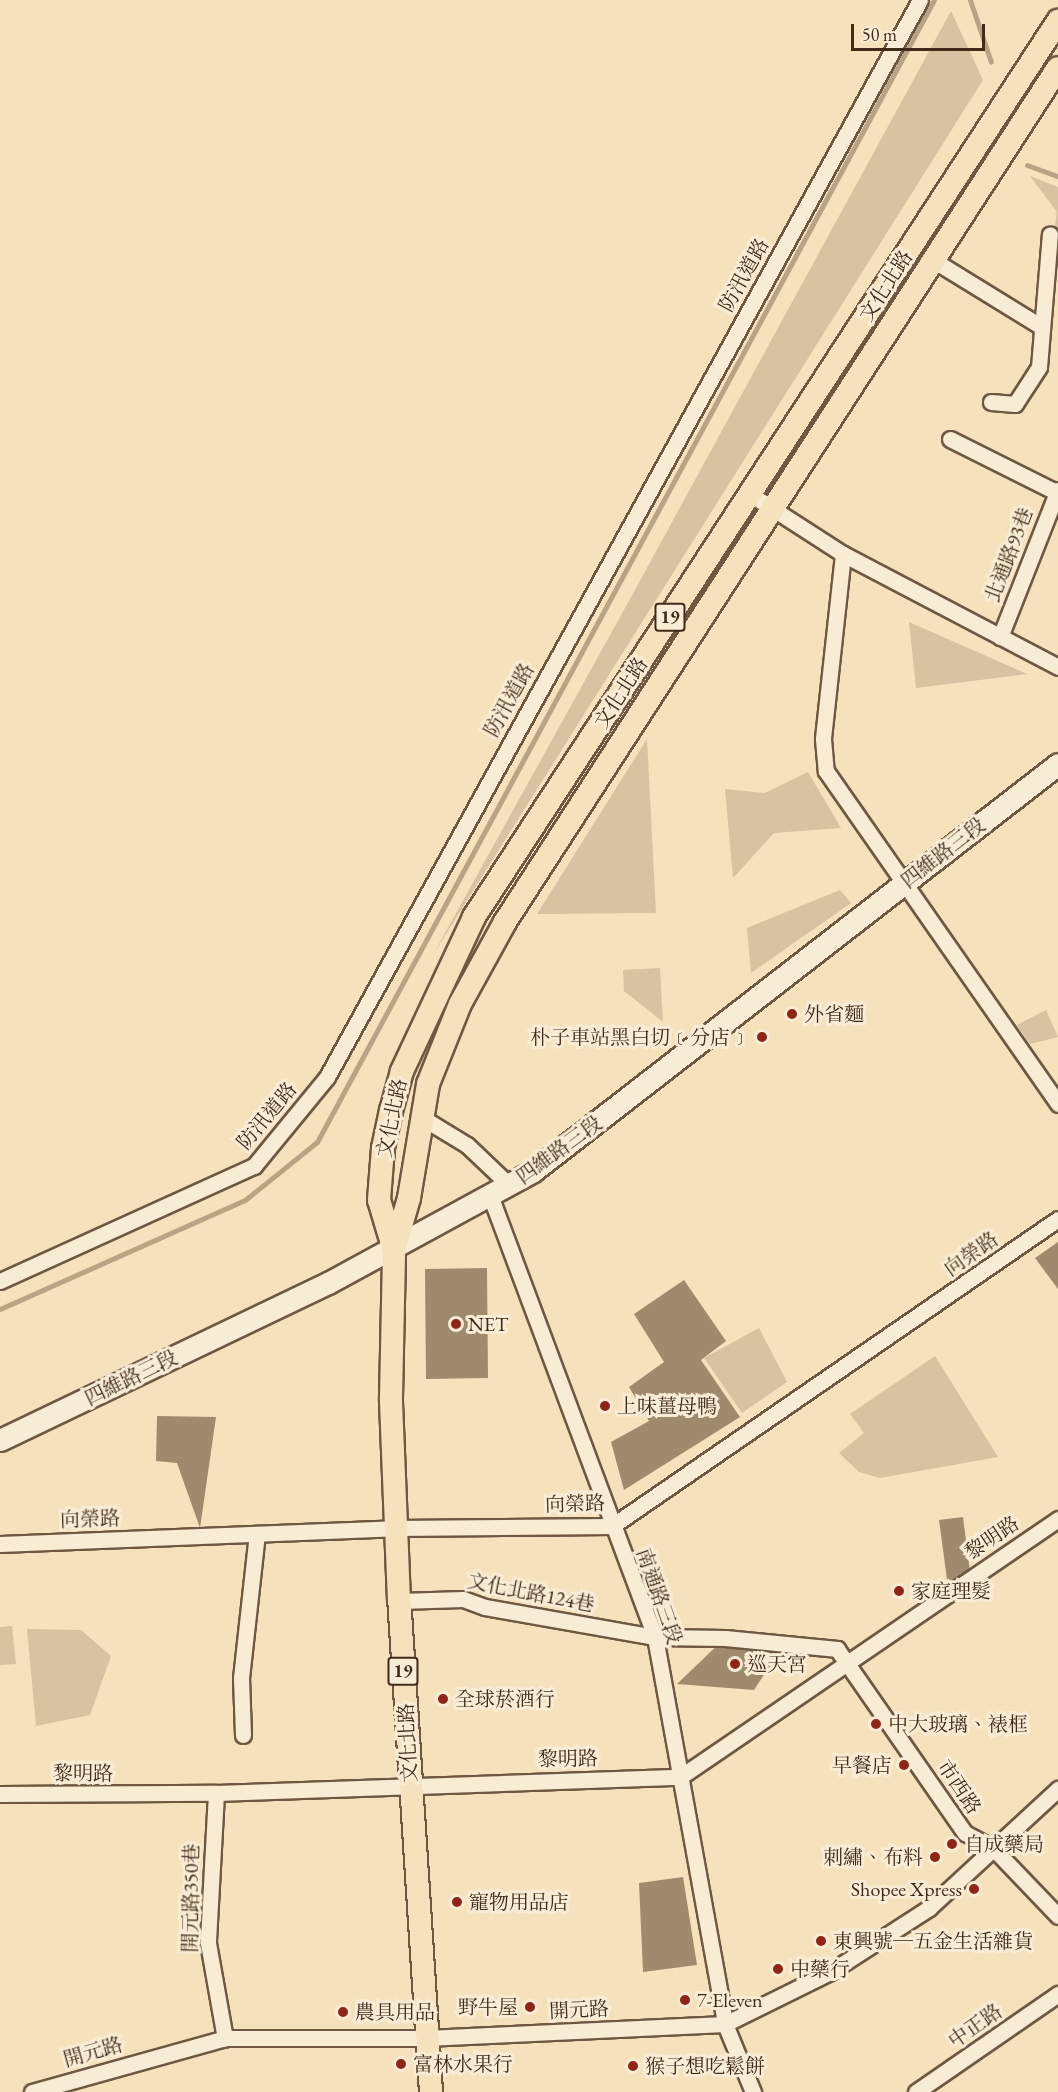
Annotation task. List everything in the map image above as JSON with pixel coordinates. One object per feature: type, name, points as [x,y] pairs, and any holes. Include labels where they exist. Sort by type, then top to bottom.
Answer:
[{"type":"main road","name":"文化北路","points":[[394,1250],[379,1200],[383,1148],[402,1071],[433,1000],[474,917],[1058,21]]},
{"type":"main road","name":"文化北路","points":[[431,2092],[399,1601],[391,1398],[394,1250],[409,1198],[428,1084],[445,1036],[505,922],[1058,68]]},
{"type":"street","name":"防汛道路","points":[[0,1281],[254,1166],[327,1077],[920,0]]},
{"type":"street","points":[[991,402],[1015,404],[1039,367],[1050,234]]},
{"type":"street","points":[[933,260],[1042,327]]},
{"type":"street","points":[[950,439],[1057,491]]},
{"type":"street","name":"北通路93巷","points":[[1000,637],[1057,491]]},
{"type":"street","points":[[750,494],[843,554],[1058,667]]},
{"type":"street","points":[[843,554],[823,739],[826,771],[1058,1104]]},
{"type":"street","name":"四維路三段","points":[[0,1440],[394,1250],[510,1186],[1058,764]]},
{"type":"street","points":[[421,1117],[467,1145],[510,1186]]},
{"type":"street","name":"南通路三段","points":[[491,1198],[655,1638],[725,2024],[753,2092]]},
{"type":"street","name":"向榮路","points":[[0,1544],[395,1528],[612,1526],[1058,1219]]},
{"type":"street","name":"黎明路","points":[[0,1794],[216,1793],[410,1784],[680,1777],[1058,1519]]},
{"type":"street","points":[[243,1735],[241,1678],[257,1534]]},
{"type":"street","name":"文化北路124巷","points":[[399,1601],[463,1599],[485,1607],[655,1638],[725,1638],[837,1649],[848,1661]]},
{"type":"street","name":"市西路","points":[[848,1661],[965,1833],[993,1848],[1058,1916]]},
{"type":"street","name":"開元路","points":[[32,2092],[225,2038],[426,2038],[725,2024],[830,1972],[929,1908],[1058,1789]]},
{"type":"street","name":"開元路350巷","points":[[216,1793],[208,1943],[225,2038]]},
{"type":"street","name":"中正路","points":[[916,2092],[1058,1994]]},
{"type":"shaded area","points":[[951,11],[983,80],[434,953],[630,599]]},
{"type":"shaded area","points":[[1030,176],[1058,187],[1058,258],[1051,256],[1057,212]]},
{"type":"shaded area","points":[[909,622],[1027,674],[916,688]]},
{"type":"shaded area","points":[[647,739],[656,913],[537,914]]},
{"type":"shaded area","points":[[808,772],[841,828],[774,833],[733,878],[725,789],[765,793]]},
{"type":"shaded area","points":[[840,890],[851,903],[751,973],[747,928]]},
{"type":"shaded area","points":[[660,968],[663,1022],[624,991],[623,970]]},
{"type":"shaded area","points":[[1046,1010],[1058,1037],[1030,1044],[1017,1025]]},
{"type":"shaded area","points":[[759,1328],[787,1382],[742,1413],[704,1358]]},
{"type":"shaded area","points":[[935,1356],[998,1457],[880,1478],[859,1472],[839,1453],[864,1433],[850,1414]]},
{"type":"shaded area","points":[[12,1626],[16,1664],[0,1665],[0,1627]]},
{"type":"shaded area","points":[[27,1629],[81,1630],[111,1656],[90,1715],[36,1726]]},
{"type":"building","points":[[1058,1242],[1058,1289],[1035,1258]]},
{"type":"building","name":"NET","points":[[487,1268],[488,1378],[426,1379],[425,1269]]},
{"type":"building","points":[[684,1280],[726,1341],[701,1360],[740,1417],[624,1490],[611,1442],[649,1421],[629,1387],[664,1362],[634,1314]]},
{"type":"building","points":[[157,1416],[216,1417],[200,1528],[177,1463],[156,1461]]},
{"type":"building","points":[[963,1517],[970,1572],[948,1587],[939,1520]]},
{"type":"building","name":"巡天宮","points":[[725,1638],[784,1644],[754,1690],[677,1684]]},
{"type":"building","points":[[683,1877],[697,1965],[643,1972],[639,1883]]},
{"type":"waterway","points":[[0,1309],[245,1200],[317,1142],[934,0]]},
{"type":"waterway","points":[[970,0],[991,62]]},
{"type":"waterway","points":[[1027,165],[1058,176]]},
{"type":"place","name":"外省麵","points":[[792,1014]]},
{"type":"place","name":"朴子車站黑白切﹝分店﹞","points":[[762,1037]]},
{"type":"place","name":"NET","points":[[456,1324]]},
{"type":"place","name":"上味薑母鴨","points":[[605,1406]]},
{"type":"place","name":"家庭理髮","points":[[899,1591]]},
{"type":"place","name":"巡天宮","points":[[735,1664]]},
{"type":"place","name":"全球菸酒行","points":[[443,1699]]},
{"type":"place","name":"中大玻璃、裱框","points":[[876,1724]]},
{"type":"place","name":"早餐店","points":[[904,1765]]},
{"type":"place","name":"自成藥局","points":[[952,1844]]},
{"type":"place","name":"刺繡、布料","points":[[935,1857]]},
{"type":"place","name":"Shopee Xpress","points":[[974,1889]]},
{"type":"place","name":"寵物用品店","points":[[457,1902]]},
{"type":"place","name":"東興號─五金生活雜貨","points":[[821,1941]]},
{"type":"place","name":"中藥行","points":[[778,1969]]},
{"type":"place","name":"7-Eleven","points":[[685,2000]]},
{"type":"place","name":"野牛屋","points":[[530,2007]]},
{"type":"place","name":"農具用品","points":[[343,2012]]},
{"type":"place","name":"富林水果行","points":[[401,2064]]},
{"type":"place","name":"猴子想吃鬆餅","points":[[633,2066]]}]
